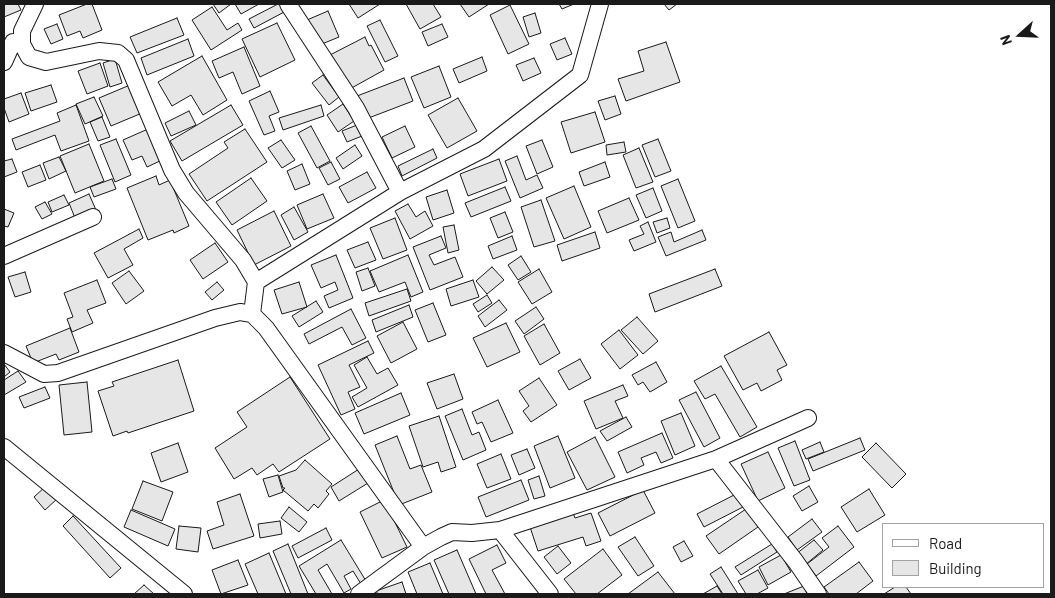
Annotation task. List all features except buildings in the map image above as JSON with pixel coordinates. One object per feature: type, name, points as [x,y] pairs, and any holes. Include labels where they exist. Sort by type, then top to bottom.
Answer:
[{"type":"street","points":[[4,62],[35,4]]},
{"type":"street","points":[[288,4],[356,108],[400,192]]},
{"type":"street","points":[[256,282],[400,192],[484,149],[580,75],[600,4]]},
{"type":"street","points":[[13,42],[29,57],[46,62],[99,51],[118,53],[126,60],[177,178],[186,193],[243,260],[256,282],[252,314]]},
{"type":"street","points":[[4,256],[93,217]]},
{"type":"street","points":[[4,353],[44,374],[58,373],[216,318],[240,312],[252,314],[266,328],[423,547]]},
{"type":"street","points":[[359,594],[423,547],[452,532],[472,533],[500,530],[716,459],[808,418]]},
{"type":"street","points":[[4,448],[184,594]]},
{"type":"street","points":[[716,459],[796,562],[818,594]]},
{"type":"street","points":[[500,530],[550,594]]}]
